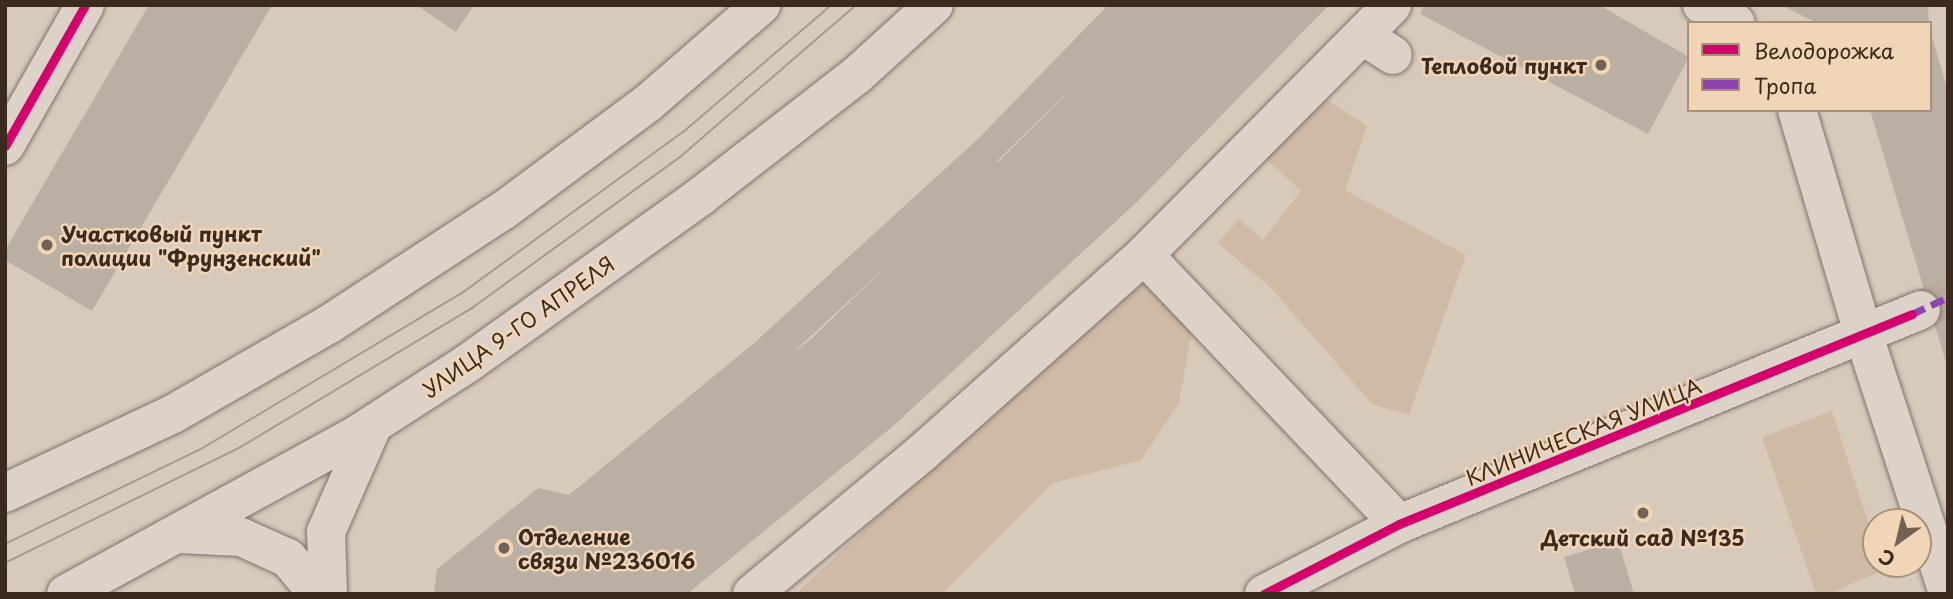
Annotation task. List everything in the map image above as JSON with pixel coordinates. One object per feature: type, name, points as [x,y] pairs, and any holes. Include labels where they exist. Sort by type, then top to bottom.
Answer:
[{"type":"main road","points":[[5,146],[85,5]]},
{"type":"main road","points":[[5,493],[173,414],[328,325],[504,210],[648,103],[761,5]]},
{"type":"main road","name":"УЛИЦА 9-ГО АПРЕЛЯ","points":[[66,594],[180,534],[373,425],[701,196],[857,75],[934,5]]},
{"type":"main road","points":[[752,594],[923,452],[1379,46],[1392,5]]},
{"type":"main road","points":[[1702,5],[1732,21]]},
{"type":"main road","points":[[1798,112],[1864,337],[1948,593]]},
{"type":"main road","points":[[1144,255],[1399,524]]},
{"type":"main road","name":"КЛИНИЧЕСКАЯ УЛИЦА","points":[[1264,594],[1399,524],[1864,337],[1916,312]]},
{"type":"main road","points":[[328,594],[326,532],[373,425]]},
{"type":"main road","points":[[180,534],[241,537],[288,558],[318,594]]},
{"type":"shaded area","points":[[1323,97],[1367,126],[1345,190],[1466,255],[1409,415],[1372,404],[1271,288],[1218,243],[1239,219],[1263,240],[1301,191],[1263,156]]},
{"type":"shaded area","points":[[1144,279],[1192,330],[1179,403],[1141,460],[1053,483],[942,594],[796,594],[938,459]]},
{"type":"shaded area","points":[[1832,411],[1863,508],[1862,578],[1865,578],[1829,594],[1816,594],[1762,437]]},
{"type":"building","points":[[149,5],[272,5],[92,311],[5,260],[5,250]]},
{"type":"building","points":[[416,5],[474,5],[456,32]]},
{"type":"building","points":[[1108,5],[1329,5],[1138,201],[892,427],[687,594],[434,594],[437,569],[538,488],[569,495],[753,344],[979,138]],"holes":[[[1065,95],[998,162],[997,161]],[[896,257],[812,338],[795,351]]]},
{"type":"building","name":"Тепловой пункт","points":[[1424,5],[1599,5],[1687,56],[1687,61],[1648,134],[1420,14]]},
{"type":"building","points":[[1781,5],[1928,5],[1929,21],[1813,21]]},
{"type":"building","points":[[1932,37],[1948,91],[1947,366],[1871,112],[1932,112]]},
{"type":"building","points":[[1618,541],[1634,594],[1575,594],[1564,557]]},
{"type":"tunnel","points":[[1921,310],[1948,297]]},
{"type":"tram line","points":[[5,544],[201,449],[462,293],[683,132],[831,5]]},
{"type":"tram line","points":[[5,563],[239,448],[472,308],[681,156],[856,5]]},
{"type":"marked path","points":[[1912,314],[1948,297]]},
{"type":"cycle path","points":[[5,146],[85,5]]},
{"type":"cycle path","points":[[1264,594],[1399,524],[1912,314]]},
{"type":"place","name":"Тепловой пункт","points":[[1601,65]]},
{"type":"place","name":"Участковый пункт полиции \"Фрунзенский\"","points":[[47,245]]},
{"type":"place","name":"Детский сад №135","points":[[1643,513]]},
{"type":"place","name":"Отделение связи №236016","points":[[504,548]]}]
